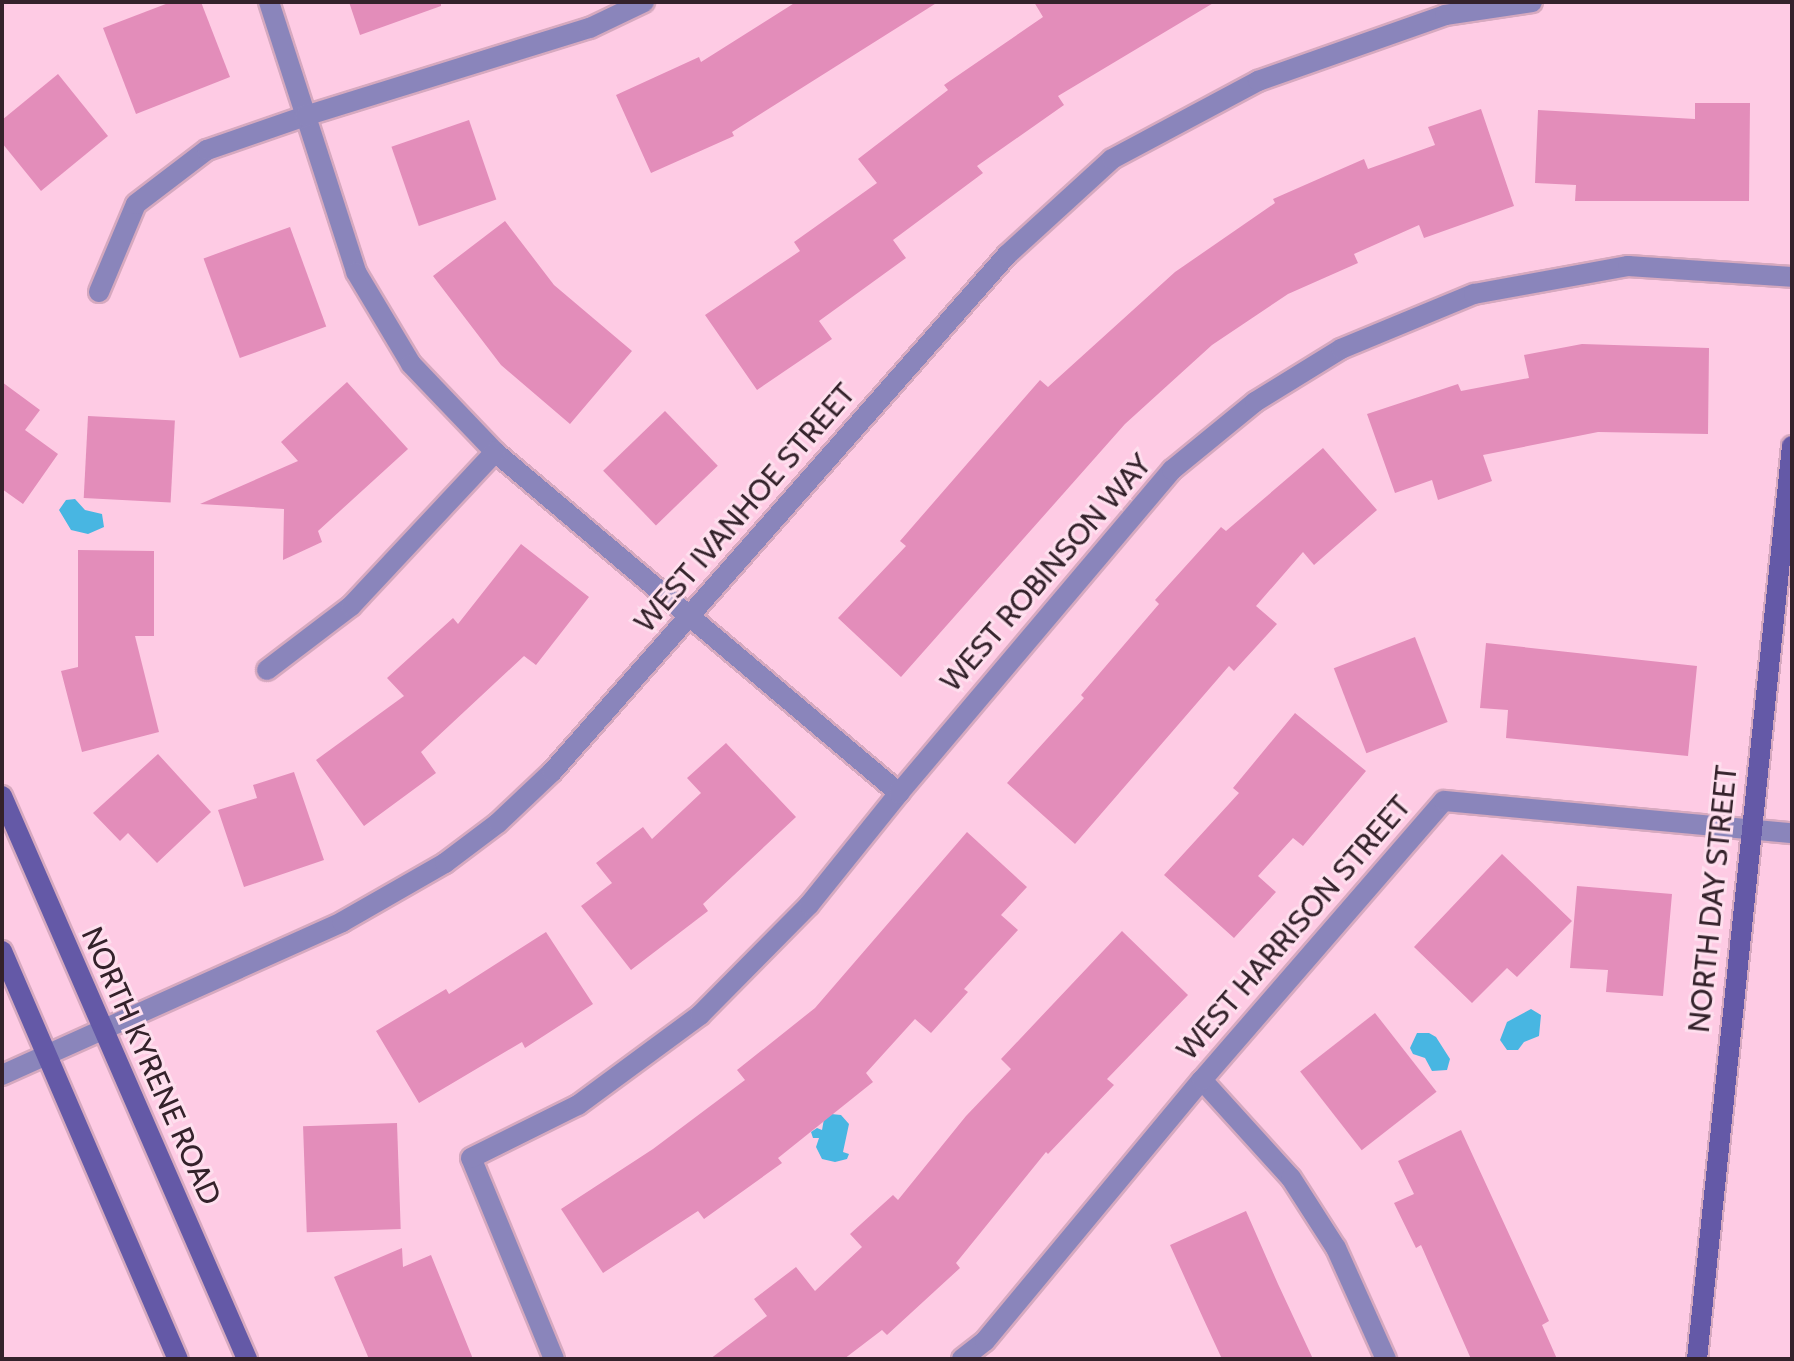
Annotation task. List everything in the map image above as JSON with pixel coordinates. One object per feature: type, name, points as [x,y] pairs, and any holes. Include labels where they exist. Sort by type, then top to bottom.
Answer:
[{"type":"main road","name":"NORTH DAY STREET","points":[[1697,1359],[1792,446]]},
{"type":"main road","name":"NORTH KYRENE ROAD","points":[[2,796],[247,1359]]},
{"type":"main road","points":[[2,951],[178,1359]]},
{"type":"street","points":[[269,2],[356,272],[411,364],[495,452],[899,793]]},
{"type":"street","points":[[99,292],[136,204],[207,150],[305,116],[590,28],[644,2]]},
{"type":"street","name":"WEST IVANHOE STREET","points":[[2,1075],[342,922],[445,863],[498,823],[552,772],[1007,255],[1112,159],[1258,81],[1445,15],[1532,2]]},
{"type":"street","name":"WEST ROBINSON WAY","points":[[554,1359],[471,1158],[578,1105],[700,1015],[809,905],[899,793],[1172,470],[1255,402],[1341,349],[1474,294],[1628,266],[1792,277]]},
{"type":"street","points":[[267,670],[351,606],[495,452]]},
{"type":"street","name":"WEST HARRISON STREET","points":[[962,1359],[985,1341],[1202,1080],[1444,801],[1792,833]]},
{"type":"street","points":[[1202,1080],[1291,1178],[1336,1248],[1386,1359]]},
{"type":"water","points":[[75,499],[85,510],[102,514],[104,527],[88,534],[71,530],[59,510],[66,500]]},
{"type":"water","points":[[1531,1009],[1541,1015],[1539,1036],[1524,1042],[1518,1050],[1507,1050],[1500,1040],[1507,1022]]},
{"type":"water","points":[[1417,1033],[1429,1033],[1436,1037],[1450,1059],[1447,1070],[1432,1071],[1425,1058],[1413,1054],[1410,1048]]},
{"type":"water","points":[[831,1114],[841,1115],[849,1124],[843,1152],[849,1154],[847,1159],[835,1162],[822,1159],[816,1147],[819,1138],[813,1138],[811,1132],[817,1128],[822,1130],[824,1119]]},
{"type":"building","points":[[171,2],[201,2],[230,77],[136,114],[103,28]]},
{"type":"building","points":[[349,2],[441,2],[441,6],[360,35]]},
{"type":"building","points":[[796,2],[938,2],[732,132],[734,136],[651,173],[616,95],[699,57],[701,62]]},
{"type":"building","points":[[1034,2],[1215,2],[1058,96],[1064,105],[977,166],[983,173],[893,240],[906,258],[819,321],[832,339],[757,390],[705,315],[800,251],[794,242],[877,183],[858,159],[948,90],[944,85],[1043,17]]},
{"type":"building","points":[[58,74],[108,136],[41,191],[2,143],[2,120]]},
{"type":"building","points":[[1695,103],[1750,103],[1749,201],[1575,201],[1576,185],[1535,183],[1538,110],[1695,119]]},
{"type":"building","points":[[1481,109],[1514,206],[1424,238],[1419,225],[1354,254],[1358,263],[1288,294],[1212,345],[1125,424],[901,677],[838,618],[906,546],[900,541],[1040,380],[1048,387],[1175,272],[1275,203],[1273,199],[1364,159],[1368,169],[1435,145],[1428,127]]},
{"type":"building","points":[[469,120],[496,199],[419,226],[391,147]]},
{"type":"building","points":[[505,221],[554,285],[632,351],[570,424],[501,365],[433,276]]},
{"type":"building","points":[[290,227],[326,327],[240,358],[204,258]]},
{"type":"building","points":[[1582,344],[1709,348],[1708,434],[1598,432],[1483,455],[1492,481],[1438,500],[1432,480],[1395,493],[1367,414],[1458,384],[1461,391],[1529,378],[1524,355]]},
{"type":"building","points":[[2,382],[40,410],[25,430],[58,454],[23,504],[2,489]]},
{"type":"building","points":[[347,382],[408,449],[318,531],[322,542],[283,560],[284,509],[200,504],[298,461],[281,442]]},
{"type":"building","points":[[665,411],[718,466],[656,525],[603,471]]},
{"type":"building","points":[[88,416],[175,421],[171,502],[84,498]]},
{"type":"building","points":[[1323,448],[1377,510],[1314,565],[1303,552],[1256,606],[1277,624],[1234,671],[1229,666],[1075,844],[1007,783],[1084,698],[1081,695],[1159,604],[1155,600],[1221,527],[1226,531]]},
{"type":"building","points":[[521,544],[589,597],[536,665],[524,656],[421,752],[436,773],[364,826],[316,760],[404,696],[387,678],[453,618],[458,624]]},
{"type":"building","points":[[78,550],[154,551],[154,636],[135,636],[159,732],[82,752],[61,671],[78,667]]},
{"type":"building","points":[[1415,637],[1448,722],[1366,753],[1334,668]]},
{"type":"building","points":[[1486,643],[1697,666],[1688,756],[1506,738],[1508,710],[1480,708]]},
{"type":"building","points":[[1295,713],[1366,771],[1303,846],[1293,838],[1258,876],[1276,892],[1234,938],[1164,875],[1239,793],[1233,788]]},
{"type":"building","points":[[726,743],[796,817],[703,904],[708,911],[631,970],[581,906],[612,883],[596,863],[643,827],[652,839],[701,793],[687,778]]},
{"type":"building","points":[[158,754],[211,812],[157,863],[128,833],[120,841],[93,813]]},
{"type":"building","points":[[294,772],[324,860],[244,887],[218,810],[257,798],[253,785]]},
{"type":"building","points":[[967,832],[1027,887],[1001,915],[1018,930],[964,989],[968,992],[931,1033],[915,1019],[866,1073],[873,1082],[778,1158],[782,1163],[704,1219],[698,1211],[603,1273],[561,1209],[653,1149],[745,1080],[737,1070],[815,1008]]},
{"type":"building","points":[[1502,854],[1572,921],[1517,977],[1507,968],[1472,1003],[1414,947]]},
{"type":"building","points":[[1577,886],[1672,894],[1663,996],[1606,992],[1608,970],[1570,968]]},
{"type":"building","points":[[1122,931],[1188,995],[1107,1079],[1114,1085],[1048,1154],[1046,1152],[956,1263],[960,1268],[887,1335],[882,1330],[844,1359],[710,1359],[767,1316],[754,1299],[796,1267],[815,1291],[862,1247],[850,1234],[893,1195],[898,1200],[966,1116],[1011,1069],[1001,1059]]},
{"type":"building","points":[[546,932],[593,1004],[525,1048],[522,1042],[419,1103],[376,1031],[446,989],[449,994]]},
{"type":"building","points":[[1375,1013],[1437,1092],[1362,1150],[1300,1071]]},
{"type":"building","points":[[397,1123],[401,1229],[307,1232],[303,1126]]},
{"type":"building","points":[[1461,1130],[1549,1321],[1542,1325],[1557,1359],[1471,1359],[1421,1245],[1416,1248],[1394,1203],[1414,1194],[1398,1161]]},
{"type":"building","points":[[1246,1211],[1313,1359],[1222,1359],[1203,1318],[1170,1245]]},
{"type":"building","points":[[402,1248],[403,1267],[431,1255],[473,1359],[369,1359],[334,1277]]}]
